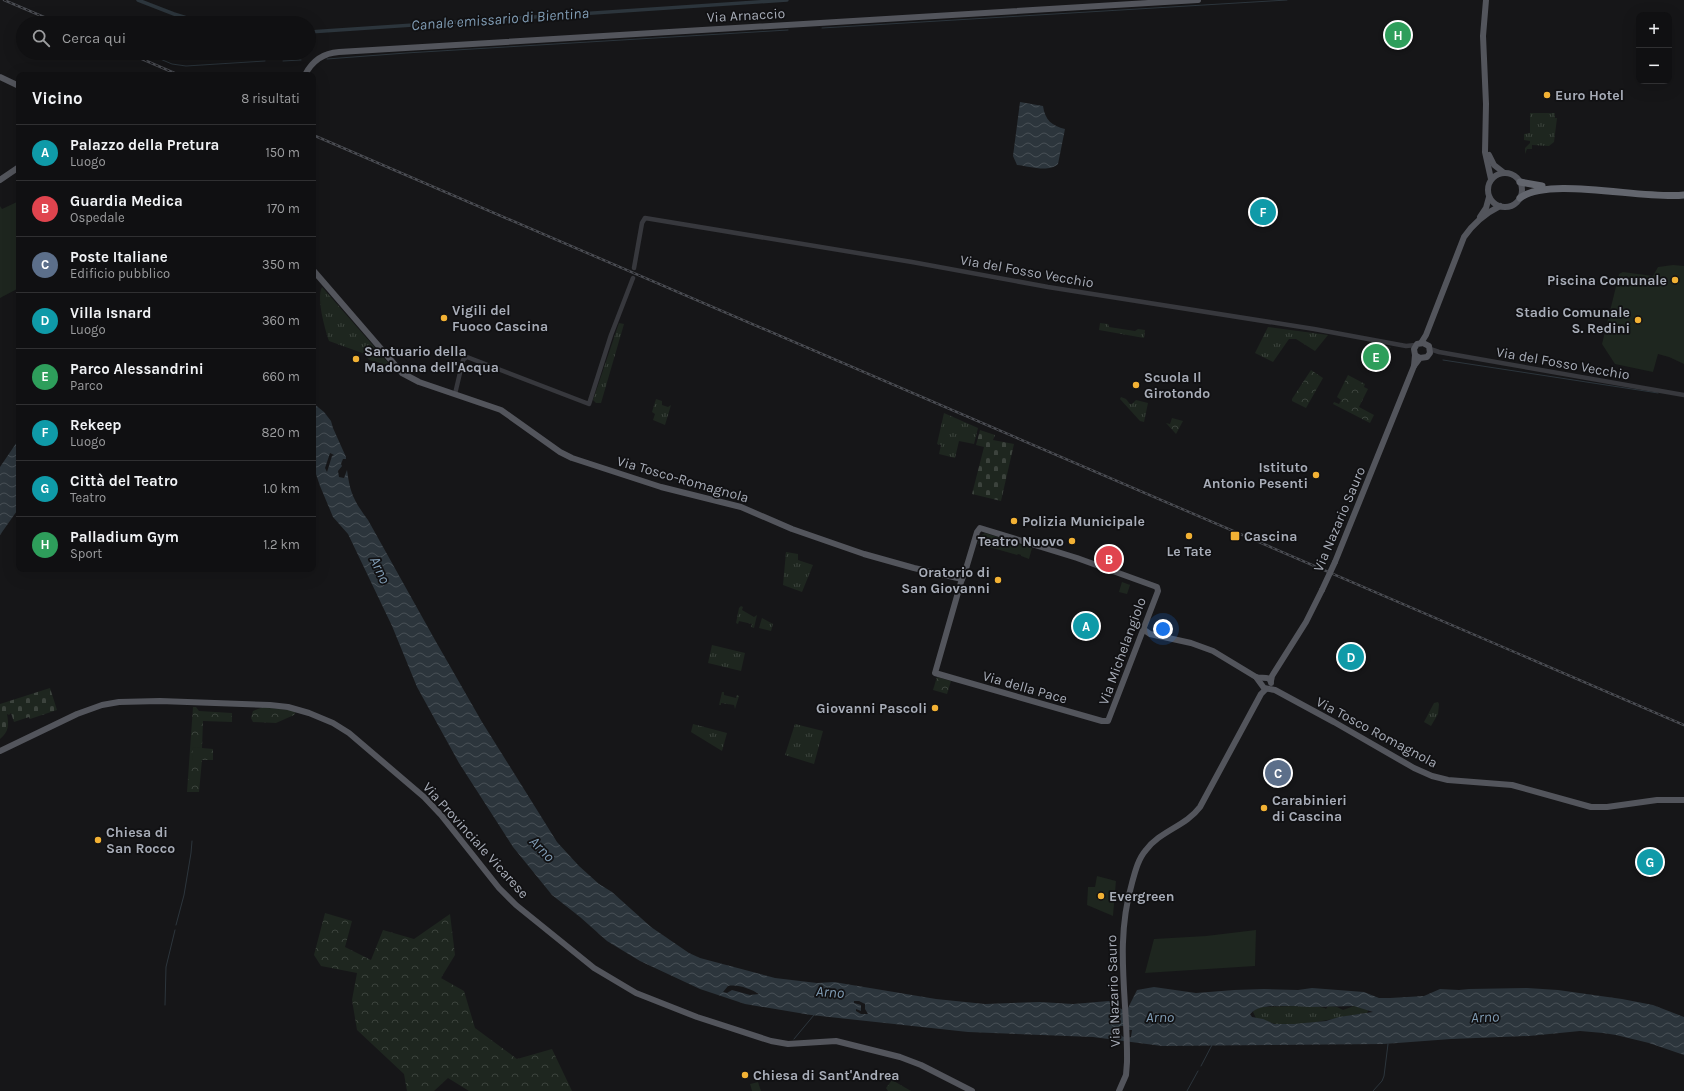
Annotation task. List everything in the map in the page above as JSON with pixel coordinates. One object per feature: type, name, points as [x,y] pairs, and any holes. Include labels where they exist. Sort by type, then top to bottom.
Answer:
[{"type":"highway","points":[[1520,182],[1539,186],[1581,187],[1684,194]]},
{"type":"highway","points":[[1520,198],[1531,191],[1552,188],[1659,195],[1684,194]]},
{"type":"main road","name":"Via Arnaccio","points":[[307,72],[318,58],[329,53],[339,52],[1198,0]]},
{"type":"main road","name":"Via Nazario Sauro","points":[[1480,0],[1485,118]]},
{"type":"main road","name":"Via Nazario Sauro","points":[[1119,1091],[1126,1072],[1128,1055],[1122,943],[1124,917],[1140,859],[1155,840],[1188,819],[1200,807],[1261,694],[1265,682],[1306,622],[1335,562],[1421,350],[1464,237],[1486,208],[1489,197],[1488,188],[1491,179],[1486,156],[1483,28],[1486,0]]},
{"type":"main road","points":[[0,77],[16,85]]},
{"type":"main road","name":"Via Nazario Sauro","points":[[1486,146],[1492,163],[1504,172],[1513,174],[1520,182]]},
{"type":"main road","points":[[0,180],[16,169]]},
{"type":"main road","points":[[1491,179],[1495,175],[1504,172]]},
{"type":"main road","points":[[1520,182],[1522,190],[1520,198]]},
{"type":"main road","points":[[1489,197],[1493,203],[1500,206]]},
{"type":"main road","name":"Via Nazario Sauro","points":[[1474,225],[1492,210],[1500,206],[1505,207],[1513,205],[1520,198]]},
{"type":"main road","name":"Via Tosco-Romagnola","points":[[316,273],[400,371],[413,379],[501,410],[560,452],[572,458],[661,487],[741,507],[792,529],[864,554],[909,567],[962,579]]},
{"type":"main road","name":"Via Michelangiolo","points":[[962,579],[977,532],[982,528],[1090,562],[1151,584],[1157,588],[1158,591],[1108,721]]},
{"type":"main road","name":"Via della Pace","points":[[962,579],[935,673],[1075,714],[1108,721]]},
{"type":"main road","points":[[1143,629],[1150,634]]},
{"type":"main road","points":[[1139,639],[1150,634]]},
{"type":"main road","name":"Via Tosco Romagnola","points":[[1150,634],[1191,643],[1209,649],[1265,682],[1275,690],[1414,768],[1437,777],[1512,785],[1589,807],[1607,807],[1657,800],[1684,800]]},
{"type":"main road","name":"Via Provinciale Vicarese","points":[[0,751],[78,714],[111,703],[142,700],[270,705],[288,707],[309,713],[333,723],[353,736],[424,797],[441,815],[499,888],[516,905],[594,968],[636,993],[690,1015],[771,1041],[788,1044],[836,1041],[894,1055],[921,1065],[972,1091]]},
{"type":"street","name":"Via del Fosso Vecchio","points":[[634,268],[642,222],[645,218],[905,261],[1048,287],[1314,329],[1421,350],[1684,395]]},
{"type":"street","points":[[455,394],[463,360],[467,357],[589,404],[611,335],[633,278]]},
{"type":"green space","points":[[1530,113],[1555,113],[1555,118],[1557,118],[1554,142],[1549,146],[1532,145],[1532,149],[1527,149],[1525,154],[1525,148],[1530,143],[1530,141],[1524,140],[1524,134],[1530,133]]},
{"type":"green space","points":[[16,202],[16,290],[0,298],[0,206],[2,209]]},
{"type":"green space","points":[[1673,265],[1684,266],[1684,364],[1658,354],[1653,372],[1615,364],[1602,344],[1619,274],[1623,272],[1653,276],[1658,267]]},
{"type":"green space","points":[[322,287],[391,366],[369,360],[365,354],[329,341],[323,322],[320,298]]},
{"type":"green space","points":[[619,323],[624,324],[601,403],[596,403],[593,400]]},
{"type":"green space","points":[[1100,323],[1108,324],[1109,327],[1135,331],[1138,329],[1145,330],[1144,338],[1099,330]]},
{"type":"green space","points":[[1268,327],[1328,335],[1315,351],[1296,339],[1289,339],[1273,362],[1255,353]]},
{"type":"green space","points":[[1369,343],[1391,347],[1379,366],[1373,362],[1374,360],[1361,354]]},
{"type":"green space","points":[[1311,370],[1323,378],[1306,408],[1292,401],[1292,399]]},
{"type":"green space","points":[[1348,375],[1365,384],[1364,387],[1368,389],[1359,407],[1374,415],[1370,423],[1333,404],[1334,402],[1339,404],[1341,400],[1337,397]]},
{"type":"green space","points":[[1121,397],[1126,399],[1130,404],[1136,400],[1148,403],[1144,422],[1140,421],[1120,399]]},
{"type":"green space","points":[[656,399],[662,401],[662,405],[668,407],[671,405],[665,425],[653,420],[655,414],[652,412]]},
{"type":"green space","points":[[944,413],[978,428],[974,444],[959,441],[955,458],[939,454],[941,445],[937,444]]},
{"type":"green space","points":[[1172,418],[1183,421],[1176,434],[1166,423],[1170,424]]},
{"type":"green space","points":[[980,430],[995,435],[993,440],[1014,444],[1001,501],[972,494],[984,447],[976,445]]},
{"type":"green space","points":[[985,533],[1032,548],[1029,559],[1018,554],[1017,555],[989,547],[989,545],[986,544],[985,546],[978,544],[980,536]]},
{"type":"green space","points":[[786,552],[798,554],[798,560],[813,565],[802,592],[783,585]]},
{"type":"green space","points":[[1122,582],[1130,585],[1127,594],[1119,592]]},
{"type":"green space","points":[[741,606],[743,607],[742,610],[754,617],[757,615],[754,628],[751,627],[752,624],[739,621],[738,624],[736,623],[739,608]]},
{"type":"green space","points":[[762,618],[773,624],[771,631],[759,628]]},
{"type":"green space","points":[[712,645],[745,653],[741,671],[708,663]]},
{"type":"green space","points":[[937,677],[951,681],[947,694],[933,690]]},
{"type":"green space","points":[[50,688],[57,710],[30,719],[29,717],[14,722],[11,713],[9,715],[7,714],[8,728],[0,739],[0,704]]},
{"type":"green space","points":[[722,692],[724,692],[724,695],[736,698],[737,695],[739,696],[735,709],[734,705],[721,703],[721,705],[719,705]]},
{"type":"green space","points":[[1438,702],[1438,714],[1431,726],[1424,722],[1434,703]]},
{"type":"green space","points":[[193,707],[196,707],[199,711],[232,713],[232,722],[203,721],[202,748],[213,749],[213,760],[202,760],[199,792],[187,792]]},
{"type":"green space","points":[[263,707],[296,711],[294,715],[276,723],[253,722],[251,718],[253,711]]},
{"type":"green space","points":[[693,724],[727,733],[722,751],[691,732]]},
{"type":"green space","points":[[795,724],[823,731],[814,764],[785,755]]},
{"type":"green space","points":[[193,747],[200,748],[200,760],[192,760]]},
{"type":"green space","name":"Evergreen","points":[[1097,876],[1116,881],[1113,916],[1087,905],[1088,887],[1095,887]]},
{"type":"green space","points":[[325,913],[352,921],[345,947],[371,960],[383,930],[414,939],[450,914],[455,955],[441,978],[464,991],[475,1028],[517,1059],[552,1049],[572,1091],[469,1091],[448,1078],[434,1091],[407,1091],[404,1074],[357,1030],[352,1000],[357,973],[321,966],[314,955]]},
{"type":"green space","points":[[1256,930],[1255,966],[1145,973],[1154,939],[1206,936]]},
{"type":"green space","points":[[1295,1006],[1326,1009],[1328,1006],[1337,1007],[1343,1010],[1354,1006],[1368,1009],[1368,1011],[1367,1013],[1322,1021],[1288,1025],[1276,1024],[1256,1018],[1253,1012],[1261,1007]]},
{"type":"green space","points":[[892,1080],[911,1091],[888,1091],[886,1088]]},
{"type":"green space","points":[[758,1082],[761,1091],[752,1091],[750,1084]]},
{"type":"water","points":[[1020,102],[1043,106],[1047,119],[1056,126],[1065,129],[1058,164],[1054,167],[1044,169],[1017,165],[1013,156]]},
{"type":"water","name":"Arno","points":[[316,405],[324,412],[331,421],[346,457],[346,459],[343,459],[341,464],[342,466],[338,471],[339,477],[344,478],[347,470],[351,491],[356,502],[368,520],[482,722],[557,842],[579,866],[599,884],[612,892],[651,927],[689,953],[700,958],[775,978],[817,983],[834,982],[936,999],[985,1004],[1040,1002],[1073,1004],[1109,1001],[1123,1010],[1128,1008],[1137,990],[1154,987],[1196,993],[1264,989],[1298,990],[1312,988],[1364,992],[1379,998],[1424,996],[1440,989],[1459,990],[1527,988],[1558,990],[1653,1005],[1684,1017],[1684,1055],[1649,1043],[1616,1035],[1580,1031],[1529,1036],[1451,1039],[1384,1044],[1162,1046],[1093,1037],[968,1032],[811,1015],[745,1004],[700,989],[640,961],[607,941],[552,895],[513,847],[459,763],[417,687],[392,626],[348,534],[333,517],[316,474]],"holes":[[[330,453],[334,455],[332,456],[327,472],[325,468]],[[728,986],[740,986],[759,994],[750,995],[732,990],[727,993],[723,992]],[[854,1001],[859,1001],[865,1004],[865,1009],[868,1014],[861,1014],[856,1011],[856,1009],[861,1011],[861,1005],[854,1003]],[[1273,1006],[1354,1006],[1373,1012],[1339,1017],[1326,1021],[1294,1024],[1274,1024],[1263,1019],[1252,1017],[1250,1014],[1258,1009]],[[1120,1026],[1126,1026],[1129,1030],[1132,1030],[1131,1037],[1129,1038],[1125,1038],[1118,1032]]]},
{"type":"water","points":[[16,443],[16,512],[0,535],[0,467]]},
{"type":"waterway","name":"Canale emissario di Bientina","points":[[138,0],[180,16]]},
{"type":"waterway","name":"Canale emissario di Bientina","points":[[316,32],[787,0]]},
{"type":"waterway","points":[[822,28],[1287,0]]},
{"type":"waterway","points":[[327,59],[788,30]]},
{"type":"waterway","points":[[163,60],[172,64],[186,66],[265,61]]},
{"type":"waterway","points":[[283,61],[301,60]]},
{"type":"waterway","points":[[1443,360],[1658,393]]},
{"type":"waterway","points":[[176,925],[184,895],[192,841]]},
{"type":"waterway","points":[[165,1005],[166,967],[175,930]]},
{"type":"waterway","points":[[794,1039],[814,1015]]},
{"type":"waterway","points":[[1373,1091],[1382,1081],[1384,1076],[1388,1044]]},
{"type":"waterway","points":[[1201,1066],[1212,1045]]},
{"type":"waterway","points":[[1187,1091],[1198,1071]]},
{"type":"railway","points":[[4,0],[42,16]]},
{"type":"railway","points":[[144,60],[172,72]]},
{"type":"railway","points":[[316,136],[1684,725]]},
{"type":"place","name":"Palladium Gym","points":[[1398,35]]},
{"type":"place","name":"Euro Hotel","points":[[1547,95]]},
{"type":"place","name":"Rekeep","points":[[1263,212]]},
{"type":"place","name":"Piscina Comunale","points":[[1675,280]]},
{"type":"place","name":"Vigili del Fuoco Cascina","points":[[444,318]]},
{"type":"place","name":"Stadio Comunale S. Redini","points":[[1638,320]]},
{"type":"place","name":"Parco Alessandrini","points":[[1376,357]]},
{"type":"place","name":"Santuario della Madonna dell'Acqua","points":[[356,359]]},
{"type":"place","name":"Scuola Il Girotondo","points":[[1136,385]]},
{"type":"place","name":"Istituto Antonio Pesenti","points":[[1316,475]]},
{"type":"place","name":"Polizia Municipale","points":[[1014,521]]},
{"type":"place","name":"Le Tate","points":[[1189,536]]},
{"type":"place","name":"Cascina","points":[[1235,536]]},
{"type":"place","name":"Teatro Nuovo","points":[[1072,541]]},
{"type":"place","name":"Guardia Medica","points":[[1109,559]]},
{"type":"place","name":"Oratorio di San Giovanni","points":[[998,580]]},
{"type":"place","name":"Palazzo della Pretura","points":[[1086,626]]},
{"type":"place","name":"Villa Isnard","points":[[1351,657]]},
{"type":"place","name":"Giovanni Pascoli","points":[[935,708]]},
{"type":"place","name":"Poste Italiane","points":[[1278,773]]},
{"type":"place","name":"Carabinieri di Cascina","points":[[1264,808]]},
{"type":"place","name":"Chiesa di San Rocco","points":[[98,840]]},
{"type":"place","name":"Città del Teatro","points":[[1650,862]]},
{"type":"place","name":"Evergreen","points":[[1101,896]]},
{"type":"place","name":"Chiesa di Sant'Andrea","points":[[745,1075]]}]
